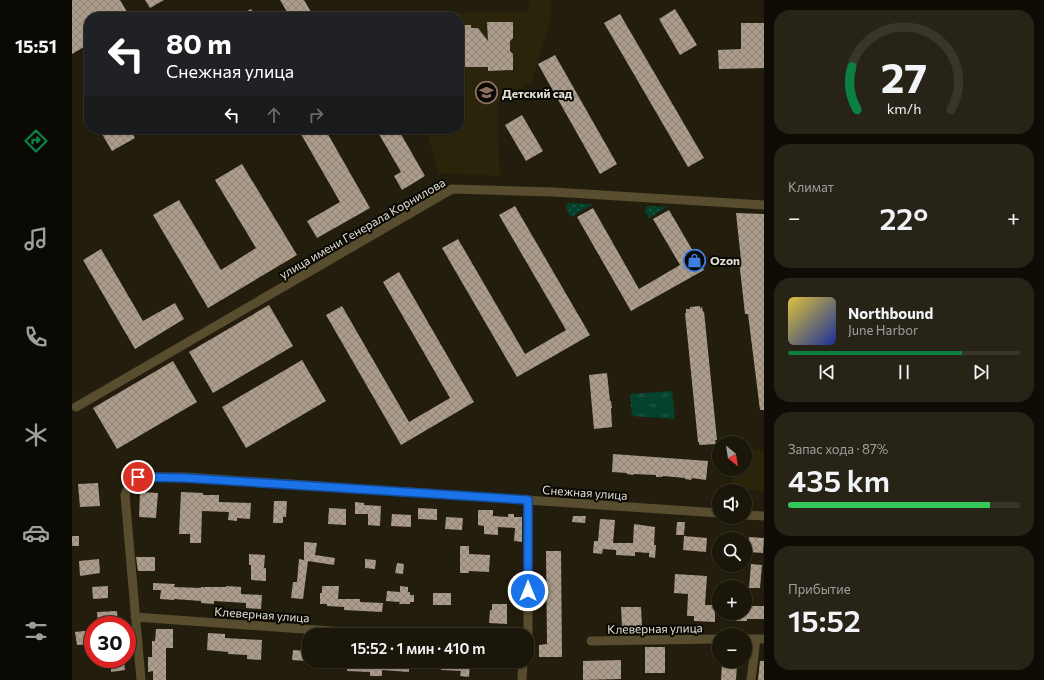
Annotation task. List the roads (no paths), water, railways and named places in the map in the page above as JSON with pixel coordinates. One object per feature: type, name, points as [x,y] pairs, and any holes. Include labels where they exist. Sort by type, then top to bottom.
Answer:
[{"type":"street","name":"улица имени Генерала Корнилова","points":[[76,407],[452,189],[553,192],[764,205]]},
{"type":"street","name":"Снежная улица","points":[[135,616],[125,495],[129,485],[138,477],[186,478],[712,513]]},
{"type":"street","points":[[528,500],[528,628]]},
{"type":"street","points":[[752,515],[764,516]]},
{"type":"street","name":"Клеверная улица","points":[[136,617],[302,629]]},
{"type":"street","points":[[136,628],[141,680]]},
{"type":"street","name":"Клеверная улица","points":[[591,641],[712,639]]},
{"type":"street","points":[[751,680],[760,639]]},
{"type":"street","points":[[522,680],[523,668]]},
{"type":"place","name":"Детский сад","points":[[487,93]]},
{"type":"place","name":"Ozon","points":[[695,260]]}]
